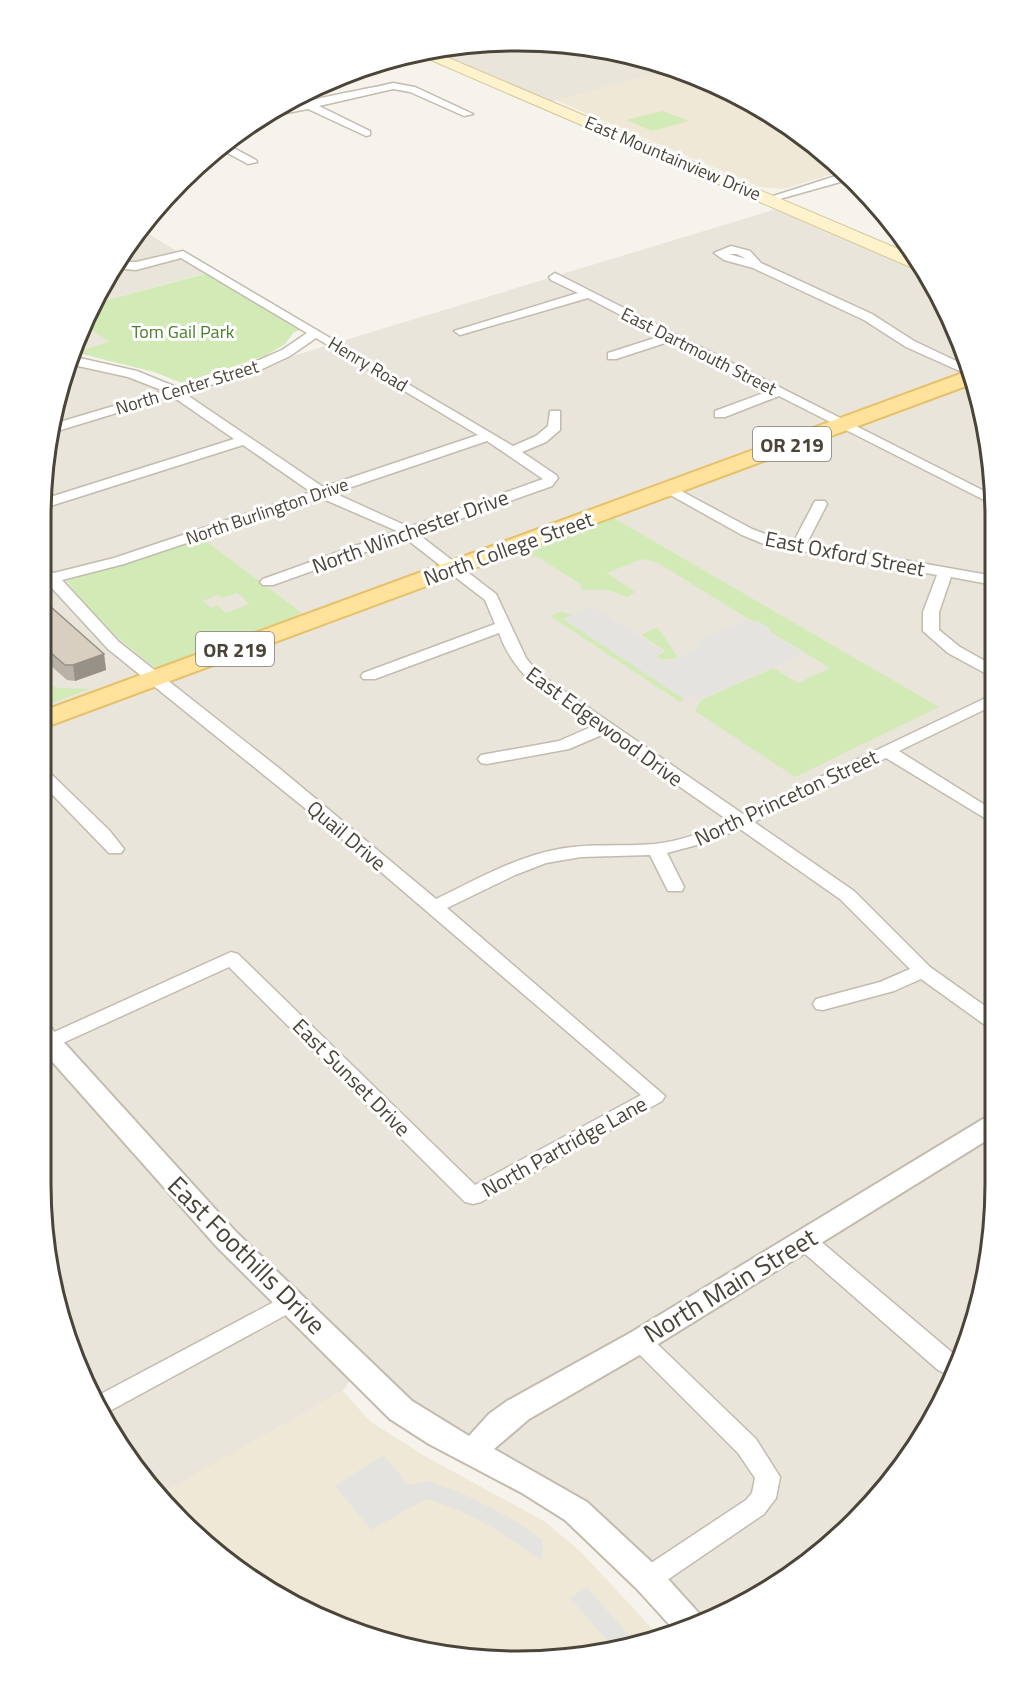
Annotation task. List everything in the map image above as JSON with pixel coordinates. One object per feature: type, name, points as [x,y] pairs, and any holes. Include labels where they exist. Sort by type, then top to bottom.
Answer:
[{"type":"main road","name":"East Mountainview Drive","points":[[437,58],[470,70],[905,258]]},
{"type":"main road","name":"North College Street","points":[[51,717],[843,425],[963,378]]},
{"type":"street","points":[[294,109],[379,88],[400,87],[468,114]]},
{"type":"street","points":[[305,103],[366,133]]},
{"type":"street","points":[[231,151],[252,162]]},
{"type":"street","points":[[769,199],[838,179]]},
{"type":"street","name":"Henry Road","points":[[126,266],[136,266],[183,254],[489,436],[551,478]]},
{"type":"street","points":[[758,265],[868,317],[903,340],[960,369]]},
{"type":"street","name":"East Dartmouth Street","points":[[555,277],[984,496]]},
{"type":"street","points":[[460,331],[481,327],[589,294]]},
{"type":"street","name":"North Center Street","points":[[60,426],[255,367],[286,353],[316,333]]},
{"type":"street","points":[[612,356],[670,337]]},
{"type":"street","name":"East Edgewood Drive","points":[[78,362],[148,378],[175,391],[322,493],[393,523],[407,532],[491,597],[499,611],[502,626],[520,665],[605,727],[847,895],[923,971],[985,1015]]},
{"type":"street","points":[[720,414],[779,392]]},
{"type":"street","points":[[513,451],[550,434],[555,426],[555,414]]},
{"type":"street","name":"North Burlington Drive","points":[[51,575],[119,561],[489,436]]},
{"type":"street","points":[[52,502],[246,440]]},
{"type":"street","name":"North Winchester Drive","points":[[268,582],[547,483],[551,478]]},
{"type":"street","name":"East Oxford Street","points":[[670,489],[747,532],[769,541],[985,579]]},
{"type":"street","points":[[798,547],[820,504]]},
{"type":"street","points":[[945,572],[931,612],[932,631],[954,650],[985,668]]},
{"type":"street","name":"Quail Drive","points":[[51,580],[65,590],[87,619],[434,908],[655,1096]]},
{"type":"street","points":[[369,676],[502,626]]},
{"type":"street","name":"North Princeton Street","points":[[434,908],[527,864],[555,855],[588,850],[656,849],[699,839],[742,822],[985,703]]},
{"type":"street","points":[[486,759],[563,745],[605,727]]},
{"type":"street","points":[[886,751],[985,813]]},
{"type":"street","points":[[51,784],[103,834],[115,849]]},
{"type":"street","points":[[656,849],[675,887]]},
{"type":"street","name":"East Sunset Drive","points":[[51,1037],[231,958],[473,1196]]},
{"type":"street","points":[[823,1004],[887,987],[923,971]]},
{"type":"street","name":"East Foothills Drive","points":[[51,1048],[193,1205],[289,1303],[319,1327],[401,1410],[576,1511],[648,1579],[685,1620]]},
{"type":"street","name":"North Partridge Lane","points":[[473,1196],[655,1096]]},
{"type":"street","name":"North Main Street","points":[[473,1451],[500,1423],[518,1410],[640,1341],[985,1129]]},
{"type":"street","points":[[804,1239],[949,1364]]},
{"type":"street","points":[[106,1403],[289,1303]]},
{"type":"street","points":[[640,1341],[747,1446],[768,1477],[764,1498],[755,1507],[648,1579]]},
{"type":"shaded area","points":[[487,52],[549,52],[609,60],[659,73],[546,103],[434,59]]},
{"type":"shaded area","points":[[658,73],[725,99],[752,114],[802,148],[833,174],[783,189],[760,187],[555,100]]},
{"type":"shaded area","points":[[776,209],[909,263],[937,311],[969,397],[981,457],[984,487],[985,1184],[981,1245],[969,1305],[960,1334],[937,1391],[906,1443],[869,1492],[826,1535],[777,1572],[725,1603],[681,1621],[576,1511],[358,1368],[343,1391],[166,1491],[130,1443],[99,1391],[67,1305],[55,1245],[52,1215],[52,487],[60,427],[77,366],[184,389]]},
{"type":"shaded area","points":[[148,234],[178,252],[184,250],[217,270],[105,301]]},
{"type":"shaded area","points":[[91,330],[109,342],[83,349]]},
{"type":"shaded area","points":[[593,607],[664,652],[656,656],[661,660],[670,661],[702,647],[695,642],[745,621],[760,622],[769,629],[767,631],[801,651],[800,655],[700,699],[693,695],[684,699],[563,619]]},
{"type":"shaded area","points":[[343,1391],[371,1422],[428,1458],[544,1521],[581,1552],[654,1630],[579,1647],[518,1651],[457,1647],[397,1635],[339,1615],[284,1588],[210,1535],[166,1491]]},
{"type":"shaded area","points":[[383,1455],[409,1485],[429,1481],[464,1494],[509,1517],[543,1540],[542,1561],[500,1532],[459,1510],[426,1499],[371,1530],[335,1486]]},
{"type":"shaded area","points":[[587,1587],[631,1637],[609,1642],[570,1598]]},
{"type":"green space","points":[[663,111],[689,121],[652,131],[626,120]]},
{"type":"green space","name":"Tom Gail Park","points":[[208,273],[301,330],[294,332],[285,344],[265,356],[182,383],[154,372],[81,354],[83,349],[109,342],[91,330],[105,301]]},
{"type":"green space","points":[[612,517],[939,707],[795,777],[695,711],[701,700],[773,668],[798,683],[830,668],[769,631],[770,628],[749,619],[656,562],[642,559],[607,573],[635,592],[628,597],[607,590],[582,590],[580,584],[538,557],[511,555]]},
{"type":"green space","points":[[203,539],[302,613],[160,667],[153,666],[94,618],[68,582],[70,578],[135,561]],"holes":[[[237,593],[250,604],[226,613],[217,605],[211,608],[202,601],[218,595],[222,598]]]},
{"type":"green space","points":[[561,612],[572,615],[563,619],[684,699],[680,702],[550,616]]},
{"type":"green space","points":[[657,627],[677,656],[676,658],[661,660],[657,656],[666,651],[641,635]]},
{"type":"green space","points":[[51,685],[57,688],[90,689],[51,703]]},
{"type":"building","points":[[51,608],[104,654],[73,665],[65,665],[51,653]]}]
